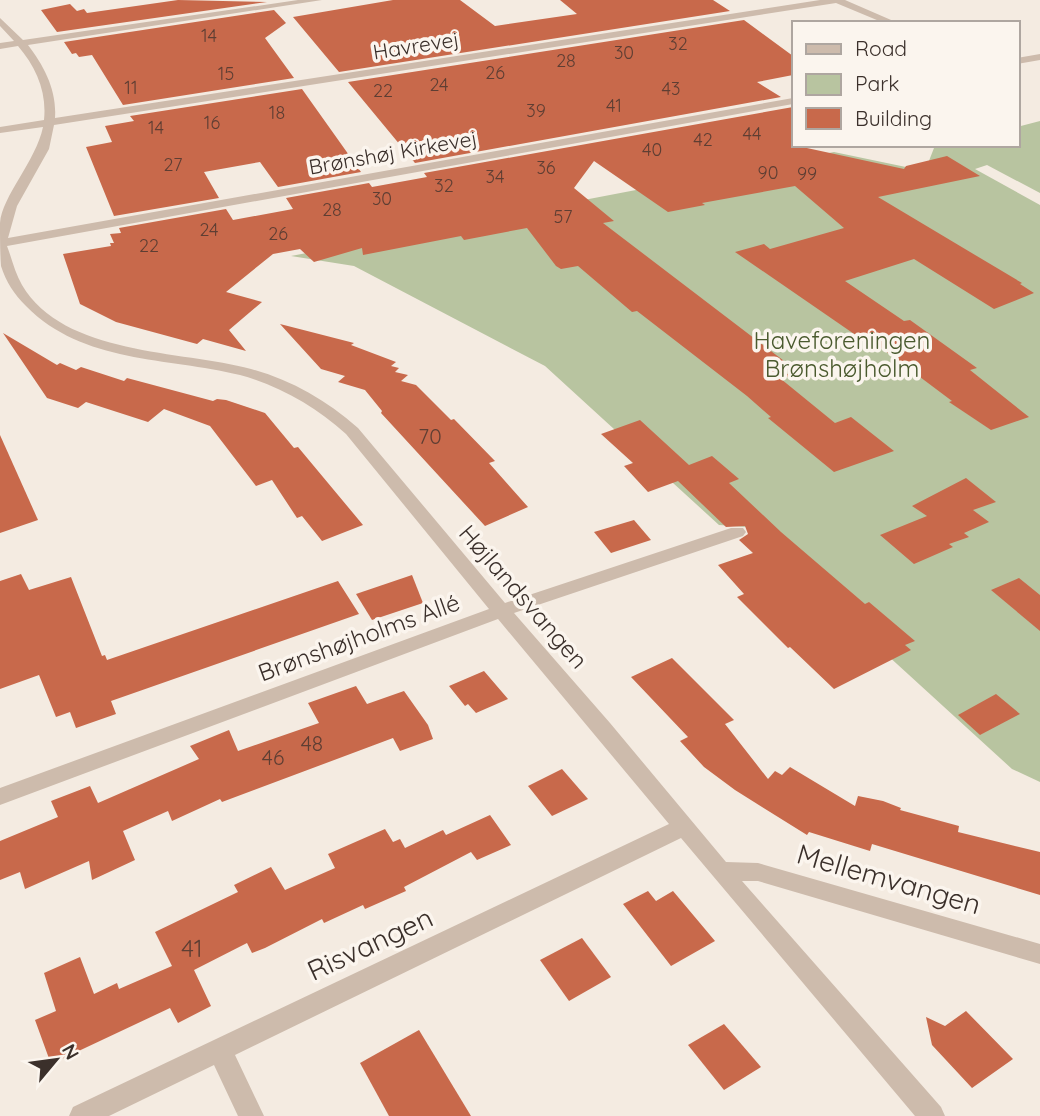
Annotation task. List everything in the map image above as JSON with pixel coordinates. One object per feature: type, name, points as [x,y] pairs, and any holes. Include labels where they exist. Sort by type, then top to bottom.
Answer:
[{"type":"street","points":[[0,46],[317,0]]},
{"type":"street","points":[[838,0],[888,21]]},
{"type":"street","name":"Havrevej","points":[[0,130],[838,0]]},
{"type":"street","points":[[0,21],[23,43],[41,68],[50,93],[50,122],[42,151],[10,208],[0,243]]},
{"type":"street","points":[[1019,61],[1040,57]]},
{"type":"street","name":"Brønshøj Kirkevej","points":[[0,243],[792,100]]},
{"type":"street","name":"Højlandsvangen","points":[[0,243],[18,290],[48,321],[66,332],[122,351],[243,372],[278,383],[334,414],[352,431],[720,871],[932,1116]]},
{"type":"street","name":"Brønshøjholms Allé","points":[[0,797],[502,611],[737,532]]},
{"type":"street","name":"Risvangen","points":[[82,1116],[684,827]]},
{"type":"street","name":"Mellemvangen","points":[[720,871],[758,872],[1040,954]]},
{"type":"street","points":[[219,1049],[251,1116]]},
{"type":"green space","name":"Haveforeningen Brønshøjholm","points":[[1040,121],[1040,193],[987,165],[975,169],[1040,205],[1040,782],[1012,769],[747,527],[719,525],[545,366],[354,266],[291,256],[834,152],[925,171],[934,148],[1019,147],[1019,126]]},
{"type":"building","points":[[178,0],[267,2],[57,32],[41,10],[70,4],[77,11],[84,9],[87,13]]},
{"type":"building","points":[[393,0],[460,0],[495,26],[577,14],[560,0],[713,0],[730,11],[339,72],[293,17]]},
{"type":"building","points":[[274,10],[286,23],[265,38],[294,78],[123,105],[92,55],[79,57],[76,53],[72,54],[64,42]]},
{"type":"building","points":[[744,20],[792,55],[792,75],[757,82],[781,97],[415,163],[348,82]]},
{"type":"building","points":[[302,89],[361,172],[278,187],[260,162],[204,172],[219,198],[114,216],[86,147],[112,142],[105,126],[134,121],[130,116]]},
{"type":"building","points":[[792,107],[792,147],[904,169],[906,166],[947,156],[980,176],[878,197],[1022,283],[1020,284],[1034,293],[994,309],[914,259],[845,281],[904,321],[910,320],[977,368],[970,370],[1029,417],[991,430],[949,402],[952,401],[880,347],[873,347],[735,252],[764,244],[770,249],[844,228],[795,186],[668,212],[594,161],[574,188],[614,221],[603,223],[788,364],[778,367],[790,376],[781,379],[835,423],[851,417],[894,451],[834,472],[768,418],[771,417],[747,396],[637,311],[632,312],[578,266],[561,269],[556,266],[527,228],[464,240],[461,236],[363,255],[362,248],[314,262],[300,249],[273,254],[226,292],[262,302],[229,330],[246,351],[203,339],[197,344],[116,322],[80,304],[63,254],[111,246],[110,243],[114,243],[110,234],[121,233],[119,228],[226,209],[233,220],[293,209],[286,198],[369,183],[372,187],[427,177],[424,173]]},
{"type":"building","points":[[280,324],[354,343],[351,345],[396,362],[391,366],[399,368],[395,372],[408,375],[401,381],[416,385],[451,420],[454,419],[495,461],[489,463],[528,507],[485,526],[381,413],[365,390],[338,382],[345,376],[321,369]]},
{"type":"building","points":[[3,333],[57,365],[60,363],[76,370],[81,367],[124,381],[127,378],[213,401],[226,400],[265,413],[294,448],[298,447],[363,525],[322,541],[302,516],[297,518],[272,480],[256,486],[210,426],[164,409],[148,422],[86,402],[78,408],[47,398]]},
{"type":"building","points":[[640,420],[689,465],[712,456],[739,479],[729,483],[781,532],[865,604],[869,602],[915,641],[905,645],[911,650],[834,689],[737,597],[744,594],[718,565],[753,553],[739,540],[748,534],[745,526],[726,527],[678,481],[648,492],[624,466],[633,463],[601,434]]},
{"type":"building","points":[[0,435],[38,520],[0,533]]},
{"type":"building","points":[[966,478],[996,502],[973,510],[989,522],[964,533],[969,537],[949,544],[953,547],[914,564],[880,535],[927,516],[912,506]]},
{"type":"building","points":[[634,520],[651,540],[611,553],[594,532]]},
{"type":"building","points":[[21,574],[29,590],[71,577],[102,656],[105,655],[107,660],[338,581],[359,614],[111,701],[116,714],[76,728],[70,712],[56,717],[39,675],[0,689],[0,581]]},
{"type":"building","points":[[412,575],[423,603],[372,620],[356,594]]},
{"type":"building","points":[[1019,578],[1040,595],[1040,631],[991,590]]},
{"type":"building","points":[[672,658],[734,720],[725,724],[768,779],[775,771],[782,775],[790,767],[855,806],[858,796],[883,801],[901,808],[900,810],[959,826],[958,832],[1040,852],[1040,895],[872,844],[870,851],[809,832],[807,835],[735,790],[704,767],[680,741],[688,737],[631,677]]},
{"type":"building","points":[[484,671],[508,699],[476,713],[468,704],[465,706],[449,686]]},
{"type":"building","points":[[356,686],[367,704],[404,691],[428,725],[433,739],[400,751],[393,738],[222,802],[220,799],[172,821],[168,811],[123,831],[135,860],[92,880],[89,861],[25,889],[20,872],[0,880],[0,841],[58,817],[51,801],[90,786],[98,803],[199,759],[190,746],[229,730],[238,751],[319,723],[308,703]]},
{"type":"building","points":[[996,694],[1020,714],[980,735],[958,715]]},
{"type":"building","points":[[562,769],[588,799],[552,816],[528,786]]},
{"type":"building","points":[[490,815],[511,845],[477,860],[471,852],[404,887],[406,891],[365,909],[363,905],[324,923],[322,919],[252,953],[247,943],[194,970],[211,1006],[178,1023],[170,1008],[51,1064],[35,1020],[56,1011],[44,973],[80,957],[94,994],[117,983],[119,989],[172,966],[155,932],[238,892],[234,885],[271,867],[285,890],[335,868],[328,854],[385,829],[393,842],[400,839],[405,848],[443,830],[446,835]]},
{"type":"building","points":[[648,891],[656,901],[673,891],[715,941],[671,966],[623,904]]},
{"type":"building","points":[[582,938],[611,977],[569,1001],[540,960]]},
{"type":"building","points":[[966,1011],[1013,1059],[972,1088],[932,1045],[926,1017],[945,1026]]},
{"type":"building","points":[[724,1024],[761,1067],[724,1090],[688,1045]]},
{"type":"building","points":[[419,1030],[471,1116],[389,1116],[360,1063]]}]
